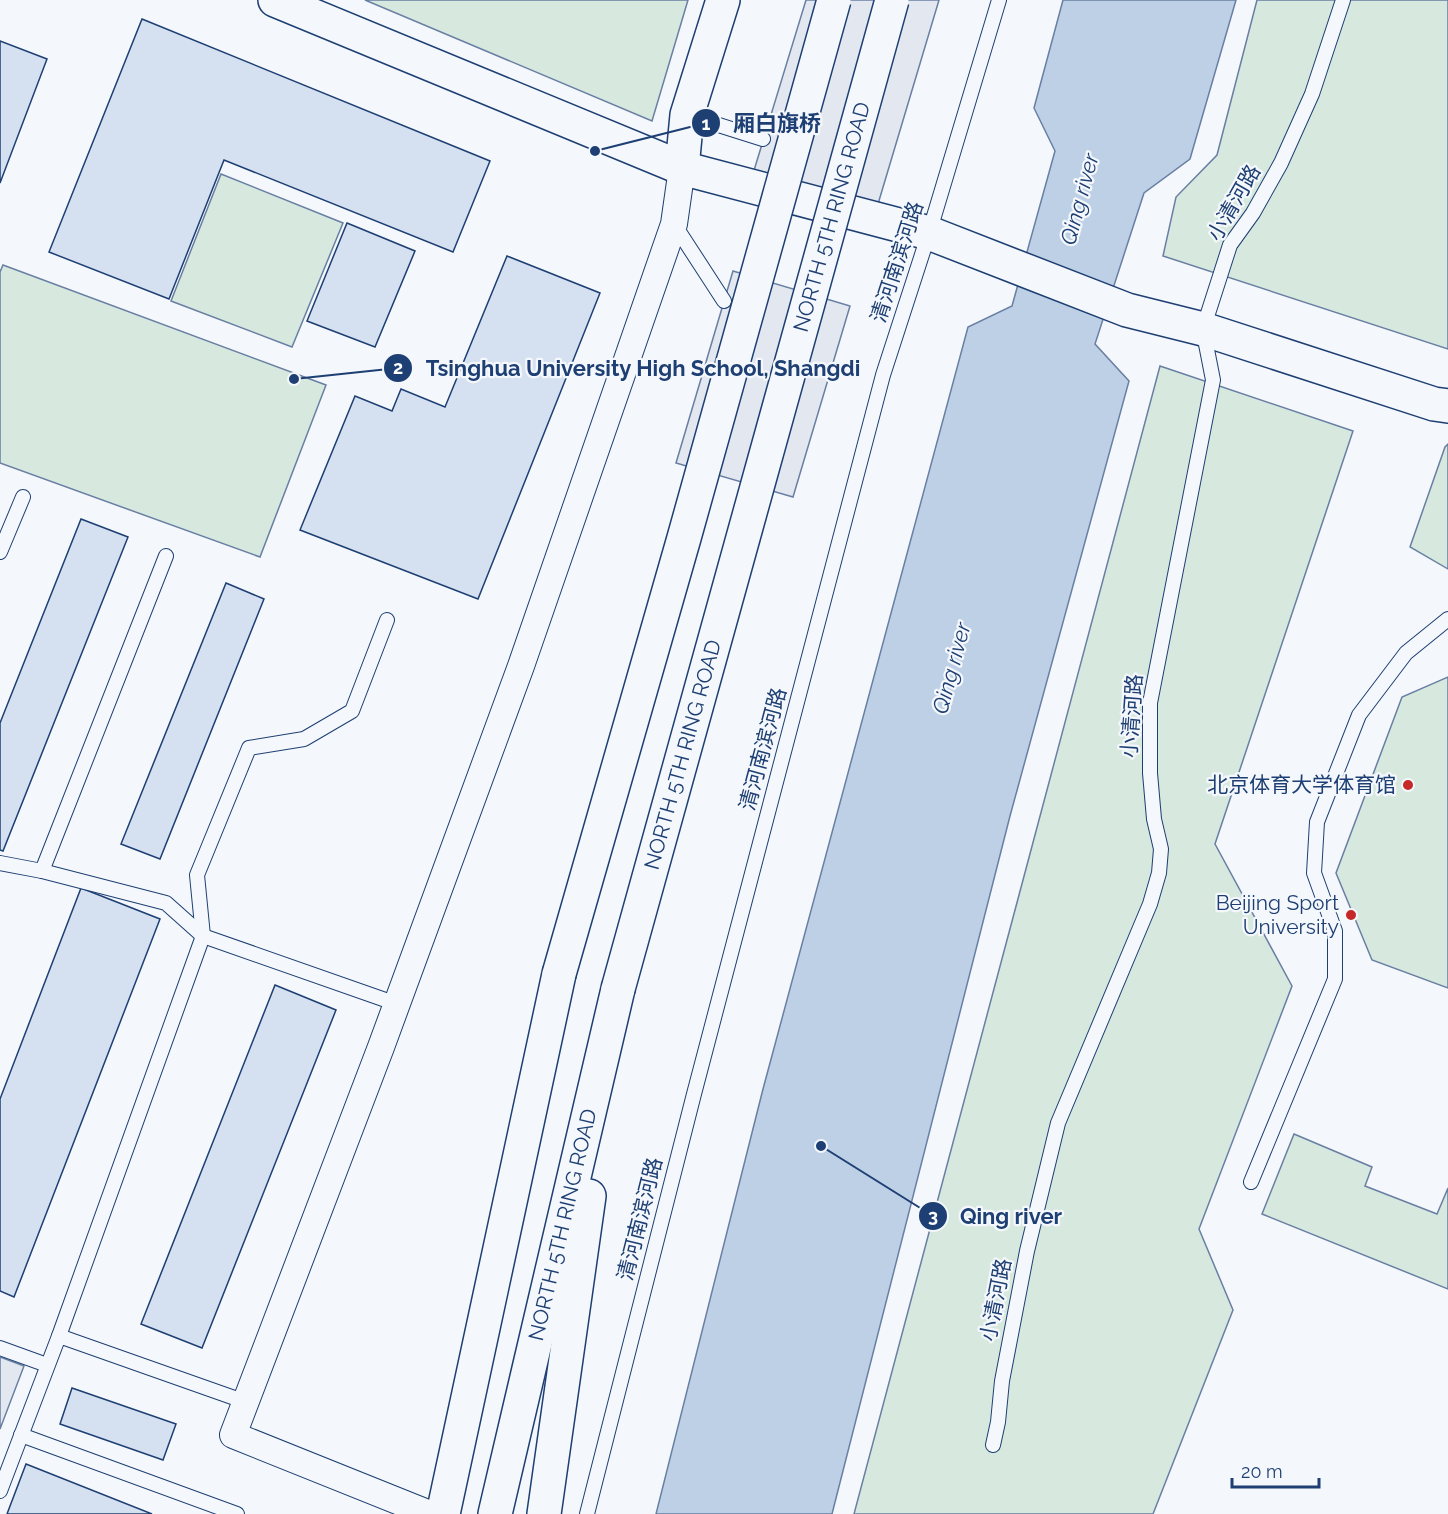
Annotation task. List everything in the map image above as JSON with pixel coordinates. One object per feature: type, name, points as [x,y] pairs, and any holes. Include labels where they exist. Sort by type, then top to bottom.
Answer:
[{"type":"main road","points":[[275,0],[682,168],[929,233],[1127,310],[1203,329],[1434,404],[1448,406]]},
{"type":"main road","points":[[682,168],[687,116],[723,0]]},
{"type":"main road","points":[[443,1514],[559,974],[834,0]]},
{"type":"main road","name":"NORTH 5TH RING ROAD","points":[[495,1514],[618,989],[892,0]]},
{"type":"main road","points":[[544,1514],[618,989]]},
{"type":"street","points":[[430,1514],[388,1506],[233,1435],[397,1004],[522,666],[674,224],[682,168]]},
{"type":"lane","name":"清河南滨河路","points":[[587,1514],[697,1082],[880,387],[999,0]]},
{"type":"lane","name":"小清河路","points":[[993,1445],[1004,1371],[1027,1251],[1058,1123],[1150,904],[1159,873],[1161,849],[1154,819],[1150,774],[1150,703],[1213,380],[1203,329],[1230,245],[1253,213],[1281,163],[1312,94],[1344,0]]},
{"type":"lane","points":[[687,116],[763,139]]},
{"type":"lane","points":[[674,224],[724,302]]},
{"type":"lane","points":[[0,552],[23,496]]},
{"type":"lane","points":[[42,871],[166,556]]},
{"type":"lane","points":[[1251,1182],[1335,979],[1335,931],[1314,873],[1317,822],[1359,715],[1406,653],[1448,619]]},
{"type":"lane","points":[[0,1491],[59,1336],[203,936],[197,875],[249,748],[304,739],[352,711],[387,620]]},
{"type":"lane","points":[[1,864],[42,871],[166,903],[203,936],[397,1004]]},
{"type":"lane","points":[[59,1336],[246,1402]]},
{"type":"lane","points":[[0,1348],[47,1365]]},
{"type":"lane","points":[[21,1435],[237,1514]]},
{"type":"shaded area","points":[[365,0],[688,0],[652,121]]},
{"type":"shaded area","points":[[806,0],[939,0],[875,214],[752,177]]},
{"type":"shaded area","points":[[1257,0],[1448,0],[1448,349],[1163,256],[1176,197],[1217,155]]},
{"type":"shaded area","points":[[221,174],[343,223],[292,347],[171,301]]},
{"type":"shaded area","points":[[3,265],[326,385],[260,557],[0,463],[0,272]]},
{"type":"shaded area","points":[[733,271],[850,306],[793,497],[676,463]]},
{"type":"shaded area","points":[[1160,366],[1353,431],[1215,844],[1292,986],[1199,1229],[1233,1310],[1153,1514],[854,1514]]},
{"type":"shaded area","points":[[1448,444],[1448,569],[1410,547]]},
{"type":"shaded area","name":"北京体育大学体育馆","points":[[1448,677],[1448,988],[1372,960],[1336,873],[1402,697]]},
{"type":"shaded area","points":[[1294,1134],[1372,1167],[1365,1186],[1437,1214],[1448,1188],[1448,1289],[1262,1214]]},
{"type":"shaded area","points":[[0,1357],[24,1366],[0,1429]]},
{"type":"water","points":[[1063,0],[1236,0],[1190,159],[1144,193],[1095,344],[1129,381],[1010,816],[832,1514],[656,1514],[763,1089],[968,327],[1012,306],[1055,151],[1034,108]]},
{"type":"building","points":[[142,19],[490,161],[453,252],[224,160],[169,299],[49,252]]},
{"type":"building","points":[[0,41],[47,59],[0,183]]},
{"type":"building","points":[[347,223],[415,251],[375,347],[307,321]]},
{"type":"building","points":[[507,256],[600,293],[478,599],[300,530],[355,396],[392,411],[401,389],[445,407]]},
{"type":"building","points":[[81,519],[128,537],[3,851],[0,850],[0,723]]},
{"type":"building","points":[[226,583],[264,599],[160,859],[121,844]]},
{"type":"building","points":[[81,888],[160,919],[14,1297],[0,1291],[0,1099]]},
{"type":"building","points":[[275,985],[336,1010],[202,1348],[141,1324]]},
{"type":"building","points":[[72,1388],[176,1424],[163,1460],[60,1424]]},
{"type":"building","points":[[26,1464],[152,1514],[7,1514]]},
{"type":"place","name":"厢白旗桥","points":[[595,151]]},
{"type":"place","name":"Tsinghua University High School, Shangdi","points":[[294,379]]},
{"type":"place","name":"北京体育大学体育馆","points":[[1408,785]]},
{"type":"place","name":"Beijing Sport University","points":[[1351,915]]},
{"type":"place","name":"Qing river","points":[[821,1146]]}]
